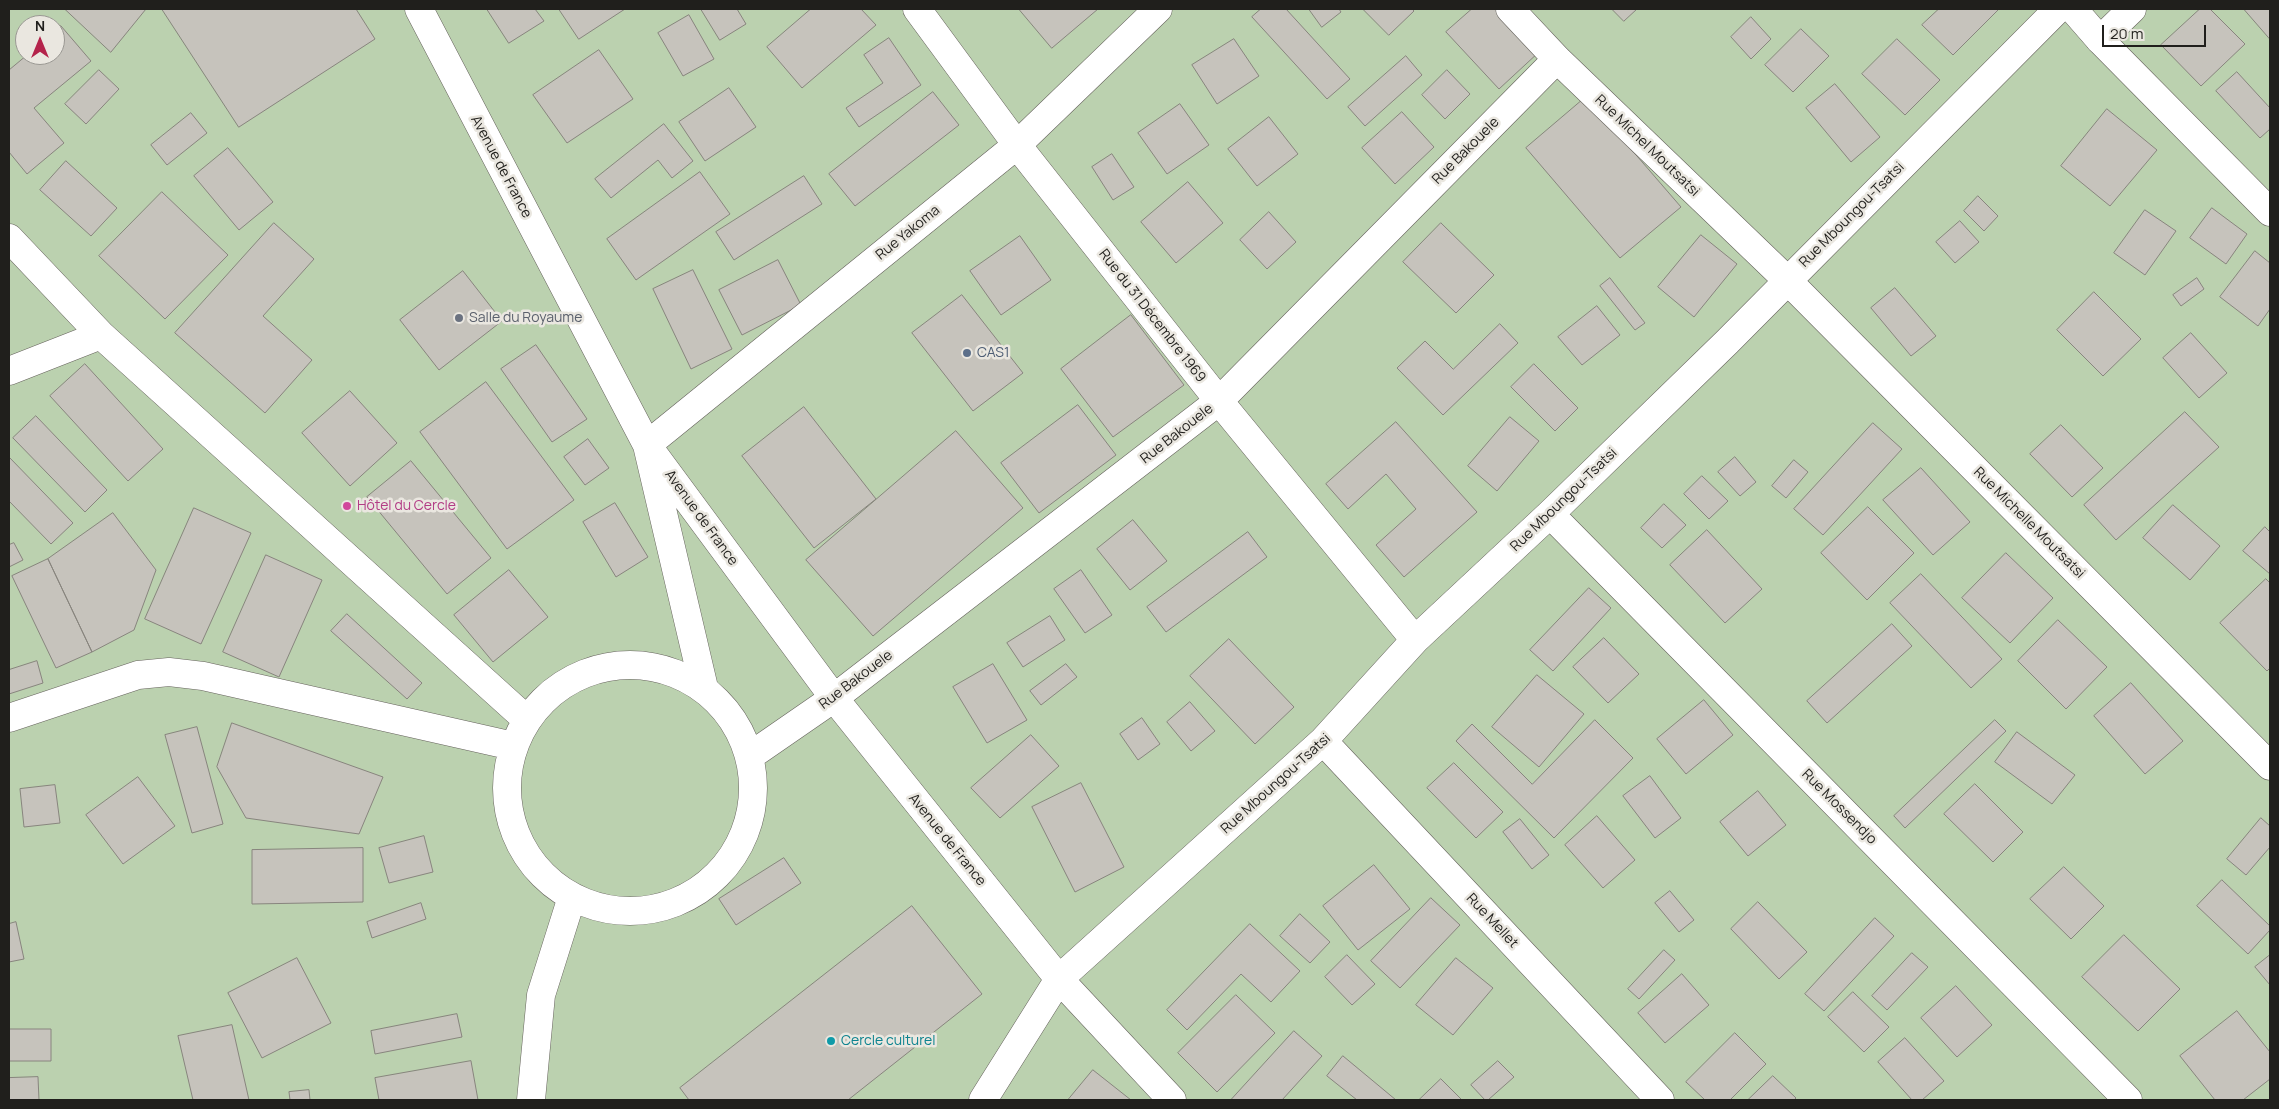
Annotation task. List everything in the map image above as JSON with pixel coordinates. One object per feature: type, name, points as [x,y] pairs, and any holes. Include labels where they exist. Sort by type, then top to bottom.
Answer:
[{"type":"street","name":"Avenue de France","points":[[419,9],[647,445],[834,698],[1059,979],[1172,1100]]},
{"type":"street","name":"Rue du 31 Décembre 1969","points":[[917,9],[1017,145],[1219,401],[1415,640]]},
{"type":"street","name":"Rue Yakoma","points":[[647,445],[1017,145],[1158,9]]},
{"type":"street","name":"Rue Michel Moutsatsi","points":[[1510,9],[1557,58],[1787,280]]},
{"type":"street","name":"Rue Mboungou-Tsatsi","points":[[983,1100],[1059,979],[1324,742],[1415,640],[1550,514],[2058,9]]},
{"type":"street","points":[[2073,9],[2100,40],[2270,212]]},
{"type":"street","points":[[2100,40],[2132,9]]},
{"type":"street","name":"Rue Bakouele","points":[[750,756],[834,698],[1219,401],[1557,58]]},
{"type":"street","points":[[9,238],[101,335],[526,719]]},
{"type":"street","name":"Rue Michelle Moutsatsi","points":[[1787,280],[2270,766]]},
{"type":"street","points":[[9,371],[101,335]]},
{"type":"street","points":[[647,445],[704,688]]},
{"type":"street","name":"Rue Mossendjo","points":[[1550,514],[2128,1100]]},
{"type":"street","points":[[629,664],[668,670],[704,688],[733,718],[750,756],[754,791],[748,826],[732,858],[708,884],[677,902],[642,911],[607,909],[571,900],[538,871],[514,833],[506,790],[513,746],[526,719],[553,690],[589,671],[629,664]]},
{"type":"street","points":[[9,718],[138,675],[169,672],[202,676],[513,746]]},
{"type":"street","name":"Rue Mellet","points":[[1324,742],[1660,1100]]},
{"type":"street","points":[[531,1100],[541,995],[571,900]]},
{"type":"green space","points":[[9,9],[2270,9],[2270,1100],[9,1100]]},
{"type":"building","points":[[65,9],[146,9],[111,52]]},
{"type":"building","points":[[162,9],[356,9],[375,39],[239,127]]},
{"type":"building","points":[[487,9],[535,9],[544,21],[509,43]]},
{"type":"building","points":[[559,9],[625,9],[579,39]]},
{"type":"building","points":[[701,9],[737,9],[746,24],[720,40]]},
{"type":"building","points":[[811,9],[861,9],[876,25],[802,88],[767,47]]},
{"type":"building","points":[[1019,9],[1098,9],[1052,48]]},
{"type":"building","points":[[1261,9],[1286,9],[1350,79],[1327,99],[1252,17]]},
{"type":"building","points":[[1309,9],[1339,9],[1341,12],[1322,27]]},
{"type":"building","points":[[1363,9],[1412,9],[1414,11],[1389,35]]},
{"type":"building","points":[[1472,9],[1498,9],[1539,52],[1499,89],[1446,32]]},
{"type":"building","points":[[1612,9],[1637,9],[1624,21]]},
{"type":"building","points":[[1939,9],[1999,9],[1953,55],[1922,25]]},
{"type":"building","points":[[2200,9],[2210,9],[2245,44],[2201,86],[2161,45]]},
{"type":"building","points":[[2244,9],[2270,9],[2270,39]]},
{"type":"building","points":[[689,15],[714,59],[683,76],[658,33]]},
{"type":"building","points":[[1751,17],[1771,39],[1751,59],[1731,37]]},
{"type":"building","points":[[1801,29],[1829,56],[1793,92],[1765,65]]},
{"type":"building","points":[[65,31],[91,61],[34,108],[64,143],[27,174],[9,152],[9,70],[15,65],[65,65]]},
{"type":"building","points":[[889,38],[921,85],[859,127],[846,108],[883,83],[864,55]]},
{"type":"building","points":[[1234,39],[1259,76],[1217,104],[1192,65]]},
{"type":"building","points":[[1897,39],[1940,80],[1905,115],[1862,74]]},
{"type":"building","points":[[599,50],[633,99],[567,143],[533,95]]},
{"type":"building","points":[[1406,56],[1422,75],[1365,126],[1348,107]]},
{"type":"building","points":[[99,70],[119,89],[86,124],[65,104]]},
{"type":"building","points":[[1447,70],[1470,94],[1445,119],[1422,95]]},
{"type":"building","points":[[2237,72],[2270,108],[2270,129],[2260,138],[2216,91]]},
{"type":"building","points":[[1835,84],[1880,137],[1851,162],[1806,108]]},
{"type":"building","points":[[729,88],[756,127],[705,161],[679,122]]},
{"type":"building","points":[[933,92],[959,125],[855,206],[829,174]]},
{"type":"building","points":[[1586,97],[1681,207],[1620,258],[1526,148]]},
{"type":"building","points":[[1180,104],[1209,145],[1167,174],[1138,133]]},
{"type":"building","points":[[2107,109],[2157,150],[2110,206],[2061,166]]},
{"type":"building","points":[[1402,112],[1434,147],[1395,184],[1362,148]]},
{"type":"building","points":[[191,113],[207,133],[167,165],[151,145]]},
{"type":"building","points":[[1269,117],[1298,154],[1257,186],[1228,149]]},
{"type":"building","points":[[664,124],[693,161],[672,178],[658,160],[611,198],[595,179]]},
{"type":"building","points":[[228,148],[273,202],[239,230],[194,176]]},
{"type":"building","points":[[1112,154],[1134,187],[1113,200],[1092,167]]},
{"type":"building","points":[[66,161],[117,208],[91,236],[40,190]]},
{"type":"building","points":[[700,172],[730,214],[636,280],[607,239]]},
{"type":"building","points":[[804,176],[822,204],[734,260],[716,232]]},
{"type":"building","points":[[1188,182],[1223,223],[1176,263],[1141,222]]},
{"type":"building","points":[[162,192],[228,255],[165,319],[99,256]]},
{"type":"building","points":[[1978,196],[1998,216],[1984,231],[1964,211]]},
{"type":"building","points":[[2212,208],[2247,234],[2226,264],[2190,238]]},
{"type":"building","points":[[2145,210],[2176,231],[2145,275],[2114,253]]},
{"type":"building","points":[[1269,212],[1296,242],[1267,269],[1240,240]]},
{"type":"building","points":[[1960,221],[1979,242],[1955,263],[1936,242]]},
{"type":"building","points":[[274,223],[314,259],[263,316],[312,360],[265,413],[175,333]]},
{"type":"building","points":[[1441,223],[1494,275],[1456,313],[1403,262]]},
{"type":"building","points":[[1701,235],[1737,264],[1694,317],[1658,287]]},
{"type":"building","points":[[1020,236],[1051,280],[1001,315],[970,271]]},
{"type":"building","points":[[2255,251],[2270,263],[2270,309],[2258,326],[2220,297]]},
{"type":"building","points":[[778,260],[801,305],[742,335],[719,290]]},
{"type":"building","points":[[693,270],[732,349],[691,369],[653,289]]},
{"type":"building","points":[[463,271],[502,321],[439,370],[400,320]]},
{"type":"building","points":[[1610,278],[1645,323],[1635,330],[1600,286]]},
{"type":"building","points":[[2197,278],[2204,289],[2181,306],[2173,295]]},
{"type":"building","points":[[1895,288],[1936,336],[1911,356],[1871,308]]},
{"type":"building","points":[[2094,292],[2141,339],[2103,376],[2057,330]]},
{"type":"building","name":"CAS1","points":[[962,295],[1023,373],[973,411],[912,333]]},
{"type":"building","points":[[1597,306],[1620,335],[1582,365],[1558,337]]},
{"type":"building","points":[[1131,315],[1184,385],[1113,437],[1061,369]]},
{"type":"building","points":[[1500,324],[1518,343],[1443,415],[1397,368],[1425,341],[1453,369]]},
{"type":"building","points":[[2191,333],[2227,373],[2199,398],[2163,358]]},
{"type":"building","points":[[536,345],[587,419],[552,442],[501,369]]},
{"type":"building","points":[[85,364],[163,449],[128,481],[50,396]]},
{"type":"building","points":[[1534,364],[1578,408],[1555,431],[1511,387]]},
{"type":"building","points":[[486,382],[574,500],[507,549],[420,432]]},
{"type":"building","points":[[350,391],[397,443],[350,486],[302,433]]},
{"type":"building","points":[[1078,405],[1116,455],[1039,513],[1001,463]]},
{"type":"building","points":[[804,407],[876,499],[814,548],[742,456]]},
{"type":"building","points":[[2185,412],[2219,447],[2116,540],[2084,505]]},
{"type":"building","points":[[36,416],[107,490],[85,512],[13,438]]},
{"type":"building","points":[[1510,417],[1539,441],[1497,491],[1468,466]]},
{"type":"building","points":[[1396,422],[1477,512],[1404,577],[1376,545],[1416,509],[1386,474],[1348,509],[1326,484]]},
{"type":"building","points":[[1873,423],[1902,449],[1823,535],[1794,509]]},
{"type":"building","points":[[2061,425],[2103,468],[2072,497],[2030,454]]},
{"type":"building","points":[[956,431],[1023,508],[873,636],[806,560]]},
{"type":"building","points":[[588,439],[609,468],[585,485],[564,457]]},
{"type":"building","points":[[9,457],[73,523],[51,544],[9,501]]},
{"type":"building","points":[[1735,457],[1756,482],[1740,496],[1718,472]]},
{"type":"building","points":[[1794,460],[1808,472],[1786,498],[1772,486]]},
{"type":"building","points":[[411,461],[491,558],[447,594],[367,497]]},
{"type":"building","points":[[1921,468],[1970,522],[1933,555],[1883,500]]},
{"type":"building","points":[[1702,476],[1728,501],[1709,519],[1684,494]]},
{"type":"building","points":[[615,503],[648,557],[616,577],[583,522]]},
{"type":"building","points":[[1664,504],[1686,525],[1662,548],[1641,528]]},
{"type":"building","points":[[2173,505],[2220,546],[2190,580],[2143,538]]},
{"type":"building","points":[[1868,507],[1914,553],[1867,600],[1821,553]]},
{"type":"building","points":[[194,508],[251,533],[201,644],[145,619]]},
{"type":"building","points":[[113,513],[156,570],[134,630],[92,652],[48,559]]},
{"type":"building","points":[[1133,520],[1167,561],[1130,590],[1097,549]]},
{"type":"building","points":[[2265,527],[2270,532],[2270,574],[2243,551]]},
{"type":"building","points":[[1707,530],[1762,589],[1725,623],[1670,565]]},
{"type":"building","points":[[1248,532],[1267,557],[1166,632],[1147,607]]},
{"type":"building","points":[[14,543],[23,560],[9,567],[9,545]]},
{"type":"building","points":[[2006,553],[2053,598],[2010,643],[1962,598]]},
{"type":"building","points":[[266,555],[322,580],[279,677],[223,652]]},
{"type":"building","points":[[48,559],[92,652],[56,668],[12,576]]},
{"type":"building","points":[[509,570],[548,617],[493,662],[454,615]]},
{"type":"building","points":[[1081,570],[1112,615],[1085,633],[1054,589]]},
{"type":"building","points":[[1921,574],[2002,659],[1971,688],[1890,603]]},
{"type":"building","points":[[2266,579],[2270,583],[2270,668],[2267,671],[2220,623]]},
{"type":"building","points":[[1589,588],[1611,608],[1553,671],[1530,650]]},
{"type":"building","points":[[347,614],[422,683],[407,699],[331,631]]},
{"type":"building","points":[[1050,616],[1065,640],[1023,667],[1007,643]]},
{"type":"building","points":[[2058,620],[2107,667],[2066,709],[2018,661]]},
{"type":"building","points":[[1892,624],[1912,646],[1827,723],[1807,701]]},
{"type":"building","points":[[1604,638],[1639,674],[1608,703],[1573,667]]},
{"type":"building","points":[[1229,639],[1294,707],[1255,744],[1190,676]]},
{"type":"building","points":[[37,661],[43,683],[9,694],[9,670]]},
{"type":"building","points":[[993,664],[1027,720],[987,743],[953,687]]},
{"type":"building","points":[[1066,664],[1077,677],[1041,705],[1030,691]]},
{"type":"building","points":[[1537,675],[1584,714],[1539,767],[1492,727]]},
{"type":"building","points":[[2131,683],[2183,741],[2145,774],[2094,716]]},
{"type":"building","points":[[1704,700],[1733,735],[1686,774],[1657,739]]},
{"type":"building","points":[[1190,702],[1215,731],[1191,751],[1167,722]]},
{"type":"building","points":[[1142,718],[1160,744],[1138,760],[1120,734]]},
{"type":"building","points":[[1595,720],[1633,758],[1554,838],[1456,741],[1472,724],[1532,784]]},
{"type":"building","points":[[1995,720],[2006,731],[1905,828],[1894,816]]},
{"type":"building","points":[[232,723],[383,777],[359,834],[246,818],[217,767]]},
{"type":"building","points":[[197,727],[223,824],[192,833],[165,735]]},
{"type":"building","points":[[2017,732],[2075,775],[2052,804],[1995,762]]},
{"type":"building","points":[[1031,735],[1059,766],[1000,818],[971,788]]},
{"type":"building","points":[[1454,763],[1503,812],[1476,838],[1427,788]]},
{"type":"building","points":[[1650,776],[1681,818],[1655,838],[1623,796]]},
{"type":"building","points":[[138,777],[175,826],[123,864],[86,815]]},
{"type":"building","points":[[1081,783],[1124,867],[1075,892],[1032,807]]},
{"type":"building","points":[[1975,784],[2023,832],[1993,862],[1944,814]]},
{"type":"building","points":[[55,785],[60,823],[24,827],[20,789]]},
{"type":"building","points":[[1758,791],[1786,825],[1748,856],[1720,822]]},
{"type":"building","points":[[1597,816],[1635,860],[1603,888],[1565,845]]},
{"type":"building","points":[[2261,818],[2270,826],[2270,847],[2246,875],[2227,859]]},
{"type":"building","points":[[1520,819],[1549,855],[1532,869],[1503,832]]},
{"type":"building","points":[[424,836],[433,872],[389,883],[379,848]]},
{"type":"building","points":[[363,848],[363,902],[252,904],[252,850]]},
{"type":"building","points":[[784,858],[801,883],[736,925],[719,899]]},
{"type":"building","points":[[1374,865],[1410,909],[1358,950],[1323,906]]},
{"type":"building","points":[[2064,867],[2104,906],[2071,939],[2030,899]]},
{"type":"building","points":[[2222,880],[2270,926],[2270,930],[2248,954],[2197,906]]},
{"type":"building","points":[[1670,891],[1694,920],[1679,932],[1655,903]]},
{"type":"building","points":[[1431,898],[1460,925],[1400,988],[1371,961]]},
{"type":"building","points":[[1758,902],[1807,952],[1779,979],[1731,929]]},
{"type":"building","points":[[421,903],[426,919],[372,938],[367,922]]},
{"type":"building","name":"Cercle culturel","points":[[912,906],[982,994],[848,1100],[689,1100],[680,1088]]},
{"type":"building","points":[[1300,914],[1330,942],[1310,963],[1280,936]]},
{"type":"building","points":[[1875,918],[1894,936],[1824,1011],[1805,994]]},
{"type":"building","points":[[16,922],[24,959],[9,962],[9,924]]},
{"type":"building","points":[[1250,924],[1300,971],[1271,1002],[1241,974],[1187,1030],[1167,1010]]},
{"type":"building","points":[[2124,935],[2180,989],[2138,1031],[2082,977]]},
{"type":"building","points":[[1664,950],[1675,960],[1639,999],[1628,989]]},
{"type":"building","points":[[1912,953],[1928,967],[1887,1010],[1872,996]]},
{"type":"building","points":[[1347,955],[1375,984],[1352,1005],[1325,977]]},
{"type":"building","points":[[2270,955],[2270,985],[2255,967]]},
{"type":"building","points":[[297,958],[331,1023],[262,1058],[228,993]]},
{"type":"building","points":[[1456,958],[1493,988],[1453,1035],[1416,1005]]},
{"type":"building","points":[[1682,974],[1709,1005],[1665,1043],[1638,1013]]},
{"type":"building","points":[[1956,986],[1992,1025],[1957,1057],[1921,1018]]},
{"type":"building","points":[[1853,992],[1889,1027],[1864,1052],[1828,1017]]},
{"type":"building","points":[[1236,995],[1275,1033],[1217,1092],[1178,1053]]},
{"type":"building","points":[[2237,1011],[2270,1052],[2270,1079],[2243,1100],[2215,1100],[2180,1056]]},
{"type":"building","points":[[457,1014],[462,1037],[375,1054],[371,1031]]},
{"type":"building","points":[[232,1025],[249,1100],[193,1100],[178,1036]]},
{"type":"building","points":[[9,1029],[51,1029],[51,1061],[9,1061]]},
{"type":"building","points":[[1294,1031],[1322,1056],[1282,1100],[1231,1100]]},
{"type":"building","points":[[1735,1033],[1766,1064],[1730,1100],[1705,1100],[1686,1082]]},
{"type":"building","points":[[1905,1038],[1944,1081],[1922,1100],[1912,1100],[1878,1062]]},
{"type":"building","points":[[1343,1056],[1396,1100],[1357,1100],[1327,1076]]},
{"type":"building","points":[[471,1061],[478,1100],[379,1100],[375,1078]]},
{"type":"building","points":[[1498,1061],[1514,1077],[1488,1100],[1485,1100],[1471,1085]]},
{"type":"building","points":[[1093,1070],[1131,1100],[1068,1100]]},
{"type":"building","points":[[1773,1076],[1796,1098],[1794,1100],[1748,1100]]},
{"type":"building","points":[[38,1077],[39,1100],[9,1100],[9,1078]]},
{"type":"building","points":[[1441,1079],[1462,1100],[1419,1100]]},
{"type":"building","points":[[309,1090],[310,1100],[290,1100],[289,1092]]},
{"type":"place","name":"Salle du Royaume","points":[[459,318]]},
{"type":"place","name":"CAS1","points":[[967,353]]},
{"type":"place","name":"Hôtel du Cercle","points":[[347,506]]},
{"type":"place","name":"Cercle culturel","points":[[831,1041]]}]
